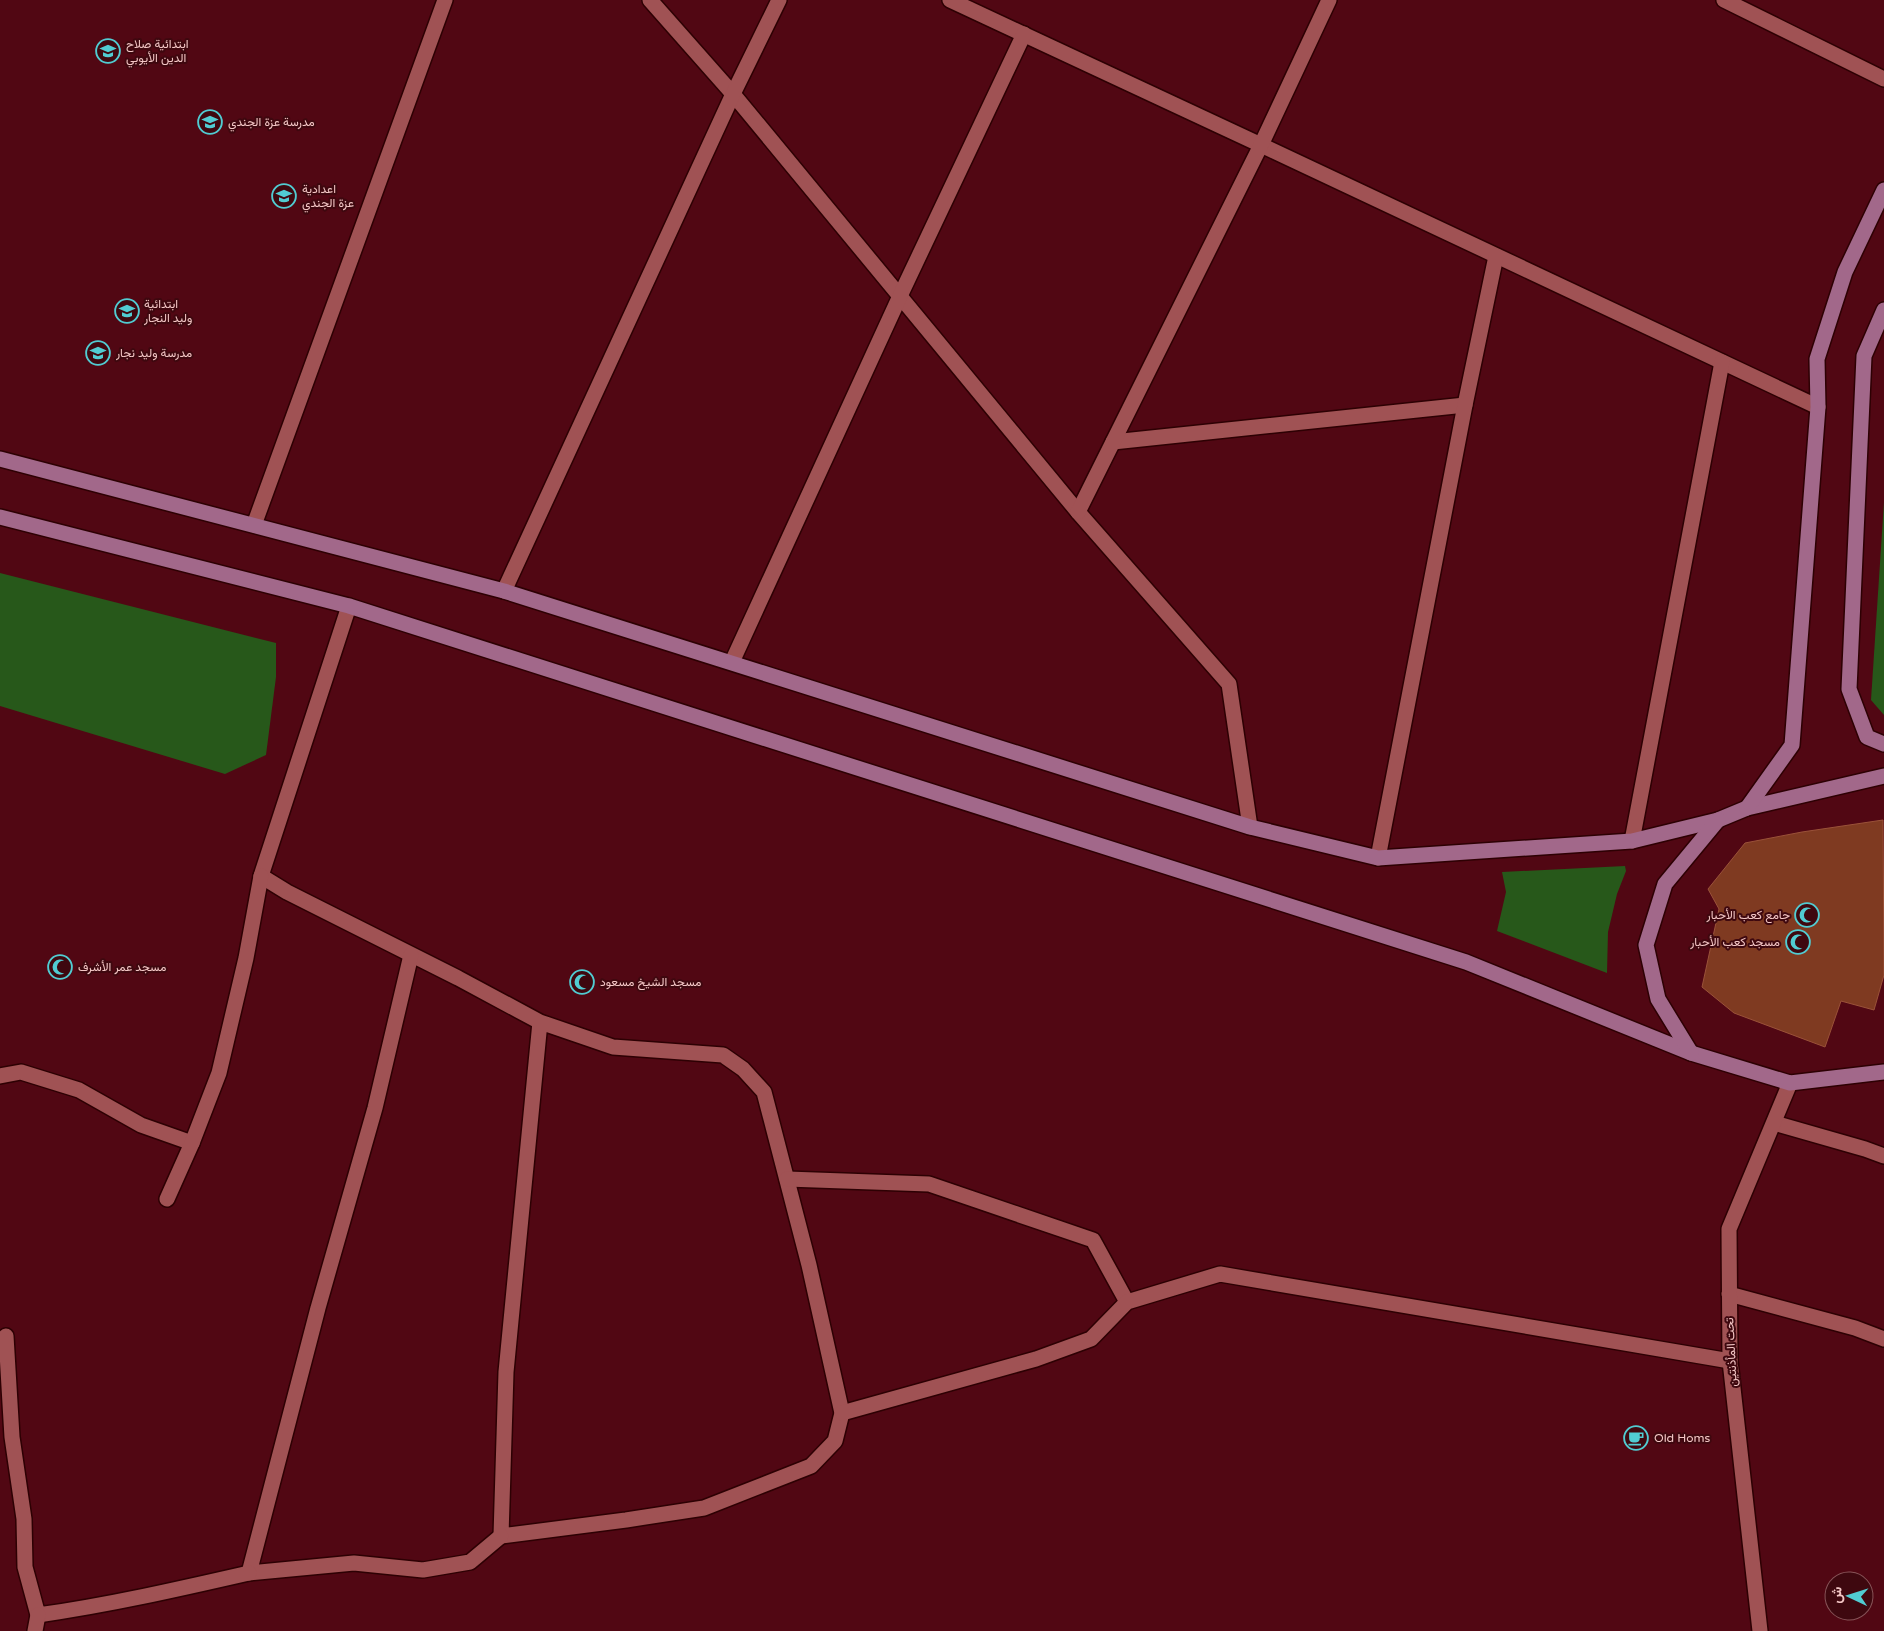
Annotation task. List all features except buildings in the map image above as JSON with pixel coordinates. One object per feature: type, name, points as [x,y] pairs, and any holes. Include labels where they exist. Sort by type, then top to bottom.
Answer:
[{"type":"main road","points":[[1747,808],[1792,745],[1818,408],[1818,359],[1845,272],[1884,190]]},
{"type":"main road","points":[[1884,310],[1864,356],[1849,689],[1867,737],[1884,744]]},
{"type":"main road","points":[[0,459],[504,591],[1250,827],[1378,858],[1632,841],[1718,820],[1747,808],[1884,776]]},
{"type":"main road","points":[[0,516],[348,606],[1466,962],[1691,1052],[1790,1083],[1884,1072]]},
{"type":"main road","points":[[1691,1052],[1658,999],[1646,945],[1665,884],[1718,820]]},
{"type":"street","points":[[254,525],[445,0]]},
{"type":"street","points":[[650,0],[733,94],[1078,512],[1229,684],[1250,827]]},
{"type":"street","points":[[504,591],[733,94],[779,0]]},
{"type":"street","points":[[950,0],[1818,408]]},
{"type":"street","points":[[1078,512],[1261,145],[1329,0]]},
{"type":"street","points":[[1724,0],[1884,79]]},
{"type":"street","points":[[732,662],[900,296],[1024,34]]},
{"type":"street","points":[[1378,858],[1465,405],[1496,256]]},
{"type":"street","points":[[1632,841],[1722,362]]},
{"type":"street","points":[[1113,442],[1465,405]]},
{"type":"street","points":[[167,1199],[192,1143],[219,1073],[246,958],[261,876],[348,606]]},
{"type":"street","points":[[38,1615],[80,1609],[166,1592],[249,1573],[354,1564],[423,1570],[470,1562],[501,1536],[616,1522],[704,1508],[810,1466],[835,1440],[842,1413],[809,1265],[764,1092],[743,1069],[723,1055],[613,1046],[540,1022],[286,892],[261,876]]},
{"type":"street","points":[[249,1573],[318,1308],[375,1108],[411,955]]},
{"type":"street","points":[[501,1536],[506,1372],[540,1022]]},
{"type":"street","points":[[0,1076],[21,1072],[79,1090],[141,1126],[192,1143]]},
{"type":"street","name":"تحت المأذنتين","points":[[1760,1631],[1730,1361],[1729,1229],[1790,1083]]},
{"type":"street","points":[[1774,1124],[1884,1156]]},
{"type":"street","points":[[787,1179],[929,1184],[1093,1240],[1127,1302]]},
{"type":"street","points":[[842,1413],[1036,1359],[1091,1338],[1127,1302],[1220,1274],[1730,1361]]},
{"type":"street","points":[[1728,1294],[1855,1328],[1884,1339]]},
{"type":"street","points":[[6,1336],[4,1388],[24,1519],[25,1567],[38,1615],[36,1631]]},
{"type":"green space","points":[[1884,502],[1884,715],[1871,700]]},
{"type":"green space","points":[[0,573],[276,643],[276,677],[266,755],[225,774],[0,706]]},
{"type":"green space","points":[[1625,866],[1626,871],[1617,894],[1608,932],[1607,973],[1497,931],[1506,892],[1502,872]]},
{"type":"place","name":"ابتدائية صلاح الدين الأيوبي","points":[[108,51]]},
{"type":"place","name":"مدرسة عزة الجندي","points":[[210,122]]},
{"type":"place","name":"اعدادية عزة الجندي","points":[[284,196]]},
{"type":"place","name":"ابتدائية وليد النجار","points":[[127,311]]},
{"type":"place","name":"مدرسة وليد نجار","points":[[98,353]]},
{"type":"place","name":"جامع كعب الأحبار","points":[[1807,915]]},
{"type":"place","name":"مسجد كعب الأحبار","points":[[1798,942]]},
{"type":"place","name":"مسجد عمر الأشرف","points":[[60,967]]},
{"type":"place","name":"مسجد الشيخ مسعود","points":[[582,982]]},
{"type":"place","name":"Old Homs","points":[[1636,1438]]}]
